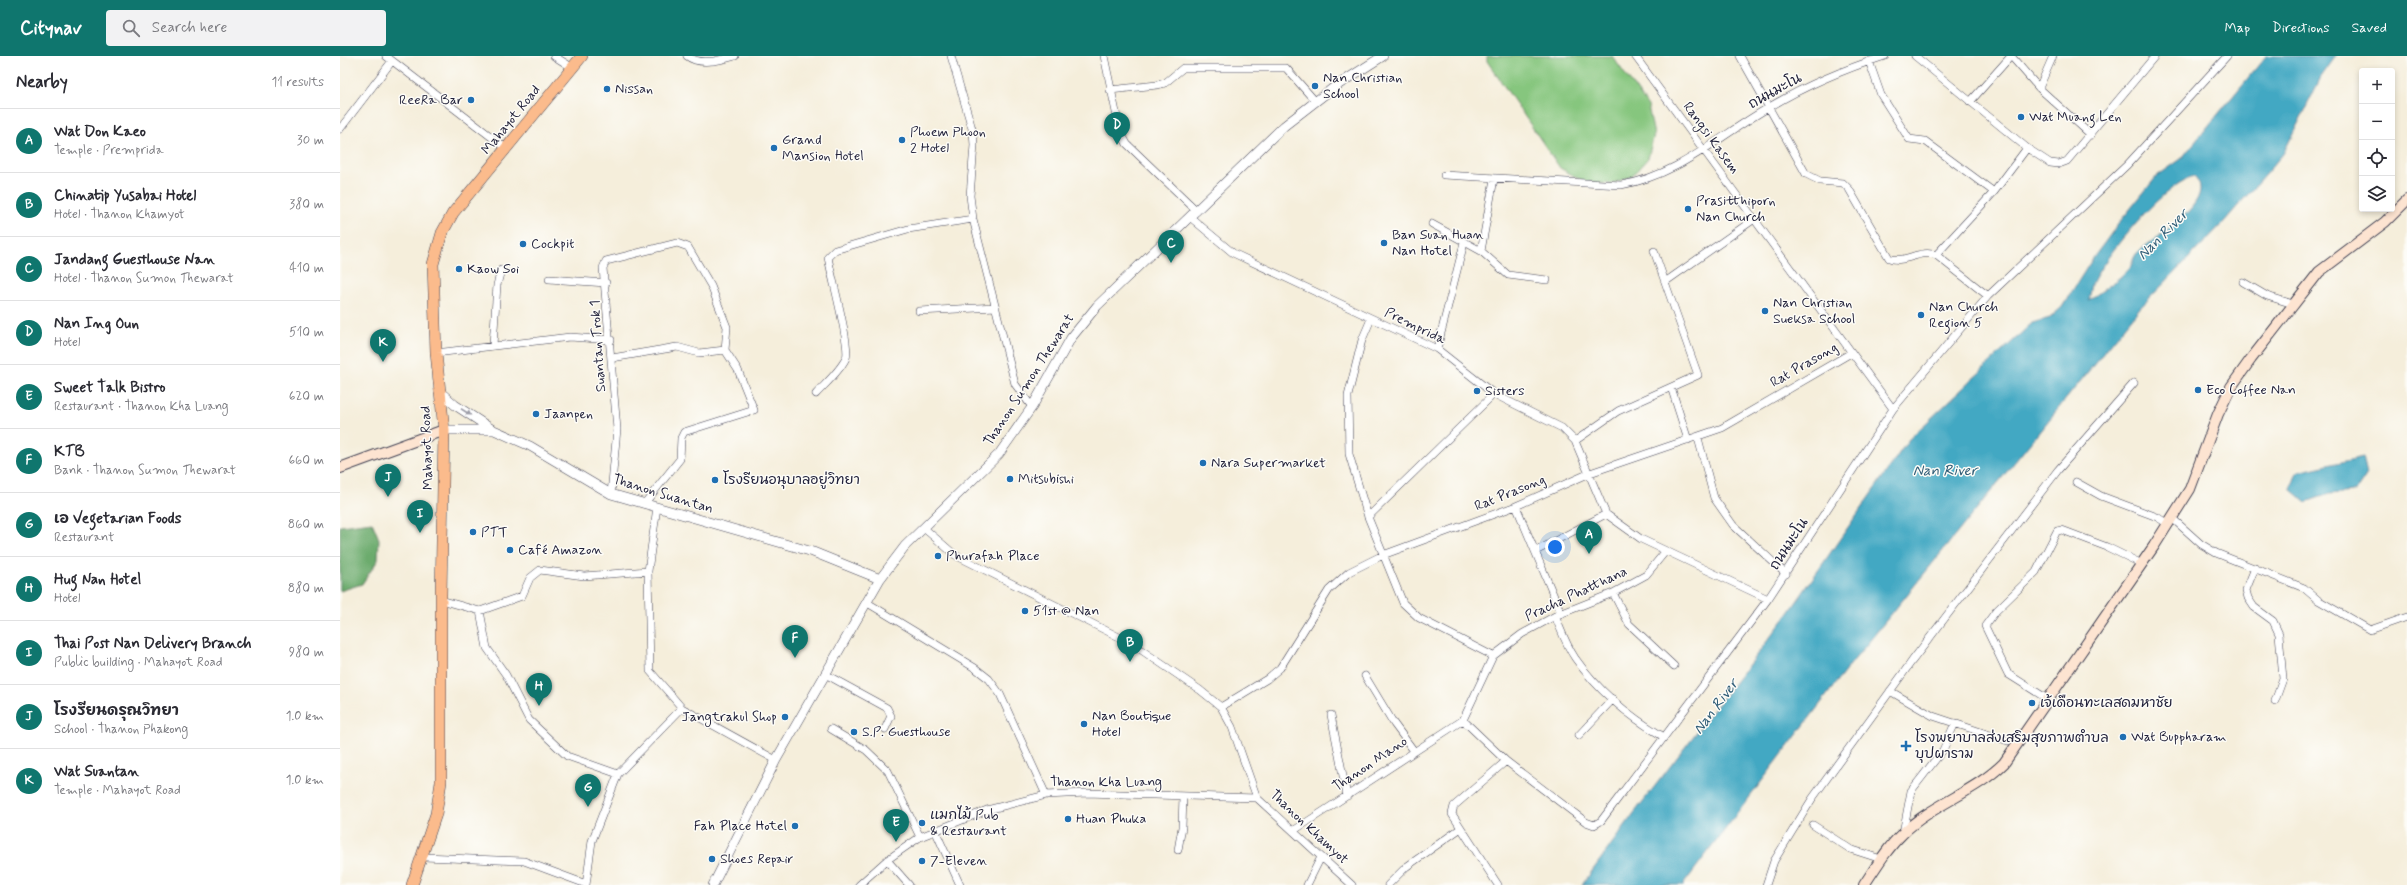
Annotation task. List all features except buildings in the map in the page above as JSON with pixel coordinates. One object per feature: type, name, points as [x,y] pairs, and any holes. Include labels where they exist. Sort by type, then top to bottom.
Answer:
[{"type":"main road","name":"Mahayot Road","points":[[412,885],[424,857],[436,814],[441,782],[441,600],[444,430],[436,353],[433,276],[436,249],[453,213],[582,56]]},
{"type":"main road","points":[[1864,885],[1881,859],[1903,833],[1929,814],[1990,777],[2004,763],[2142,564],[2190,489],[2218,414],[2231,387],[2293,304],[2319,272],[2385,222],[2407,200]]},
{"type":"main road","points":[[340,468],[444,430]]},
{"type":"street","points":[[386,56],[507,148]]},
{"type":"street","points":[[554,56],[573,68]]},
{"type":"street","points":[[687,56],[692,60],[711,62],[735,56]]},
{"type":"street","points":[[951,56],[973,132],[974,145],[970,196],[973,219],[1015,384],[1032,407]]},
{"type":"street","points":[[1104,56],[1110,90],[1120,131],[1127,144],[1197,211]]},
{"type":"street","name":"Thanon Sumon Thewarat","points":[[712,885],[776,760],[880,579],[905,546],[925,529],[999,454],[1032,407],[1071,338],[1097,306],[1284,126],[1315,101],[1383,56]]},
{"type":"street","name":"Rangsi Kasem","points":[[1635,56],[1850,353],[1893,409]]},
{"type":"street","points":[[1740,56],[1806,174],[1820,182],[1843,183],[1849,189],[1889,258],[1895,261],[1927,252],[1936,255],[1988,296]]},
{"type":"street","name":"ถนนมะโน","points":[[1444,175],[1620,185],[1643,181],[1662,174],[1704,150],[1768,108],[1817,83],[1869,61],[1885,56]]},
{"type":"street","points":[[1915,56],[2027,148],[2050,164],[2059,164],[2067,161],[2155,56]]},
{"type":"street","points":[[1970,102],[2011,56],[2039,88],[2091,134]]},
{"type":"street","points":[[2039,88],[2053,56]]},
{"type":"street","name":"ถนนมะโน","points":[[1506,761],[1586,822],[1594,825],[1601,821],[1786,574],[1893,409],[1988,296],[2127,165],[2227,56]]},
{"type":"street","points":[[340,129],[392,61]]},
{"type":"street","points":[[1869,61],[1881,95],[1909,139],[1925,141],[1994,192]]},
{"type":"street","points":[[1110,90],[1157,85],[1165,82],[1178,70],[1183,68],[1286,68],[1315,101]]},
{"type":"street","points":[[1936,255],[1994,192],[2027,148]]},
{"type":"street","points":[[1481,251],[1494,178]]},
{"type":"street","name":"Premprida","points":[[1190,217],[1233,252],[1371,319],[1437,349],[1494,394],[1562,428],[1575,441],[1590,473],[1596,494],[1606,514],[1642,540],[1665,552]]},
{"type":"street","points":[[816,394],[838,370],[847,354],[846,338],[828,257],[835,250],[908,229],[973,219]]},
{"type":"street","points":[[1665,282],[1753,220]]},
{"type":"street","points":[[1432,224],[1481,251],[1508,275],[1547,280]]},
{"type":"street","name":"Suantan Trok 1","points":[[611,494],[617,429],[604,268],[606,261],[676,242],[688,247],[711,286],[727,328],[725,350]]},
{"type":"street","points":[[1437,349],[1464,242]]},
{"type":"street","points":[[1575,441],[1618,411],[1698,375],[1654,251]]},
{"type":"street","points":[[493,345],[497,285],[501,270]]},
{"type":"street","points":[[549,279],[606,283]]},
{"type":"street","points":[[2243,282],[2267,296],[2293,304]]},
{"type":"street","points":[[919,311],[996,307]]},
{"type":"street","points":[[1371,319],[1362,340],[1348,396],[1349,454],[1368,517],[1403,603],[1410,611],[1419,618],[1493,656]]},
{"type":"street","points":[[436,353],[570,337],[611,340]]},
{"type":"street","points":[[612,358],[677,346],[699,353],[725,350],[738,370],[754,410],[684,432],[681,438],[680,459],[644,504]]},
{"type":"street","name":"Rat Prasong","points":[[1221,707],[1267,679],[1280,668],[1329,590],[1349,572],[1383,555],[1516,506],[1630,457],[1698,438],[1722,428],[1850,353]]},
{"type":"street","points":[[1766,885],[1774,862],[1812,799],[1890,691],[2058,470],[2134,383]]},
{"type":"street","points":[[1671,387],[1688,440]]},
{"type":"street","points":[[439,391],[455,405],[494,430]]},
{"type":"street","points":[[1368,517],[1494,394]]},
{"type":"street","name":"Thanon Suantan","points":[[444,430],[494,430],[530,446],[611,494],[813,552],[880,579]]},
{"type":"street","points":[[1698,438],[1714,498],[1733,525],[1786,574]]},
{"type":"street","points":[[2076,482],[2101,496],[2170,521],[2216,553],[2304,588],[2318,600],[2370,630],[2407,617]]},
{"type":"street","points":[[1516,506],[1536,551],[1574,657],[1594,682],[1635,719],[1664,737]]},
{"type":"street","points":[[657,507],[648,571],[650,671],[682,708],[776,760]]},
{"type":"street","points":[[1536,551],[1606,514]]},
{"type":"street","name":"Thanon Khamyot","points":[[925,529],[955,555],[1131,643],[1200,690],[1221,707],[1232,727],[1257,798],[1352,885]]},
{"type":"street","points":[[2049,700],[2008,674],[1985,626],[1996,611],[2036,572],[2057,531],[2062,530],[2070,532],[2142,564]]},
{"type":"street","points":[[1665,552],[1768,599]]},
{"type":"street","name":"Pracha Phatthana","points":[[1463,720],[1493,656],[1522,634],[1558,615],[1613,593],[1646,575],[1665,552]]},
{"type":"street","points":[[2255,568],[2246,590],[2248,598],[2254,607],[2274,621],[2279,634],[2283,679],[2275,701]]},
{"type":"street","points":[[441,600],[480,611],[522,596],[530,578],[540,570],[584,576],[648,571]]},
{"type":"street","points":[[1613,593],[1629,624],[1674,666]]},
{"type":"street","points":[[866,602],[975,668],[989,679],[1000,694],[1046,795]]},
{"type":"street","points":[[480,611],[487,648],[506,675],[529,720],[567,756],[618,774]]},
{"type":"street","points":[[825,674],[887,708],[891,716],[885,729]]},
{"type":"street","points":[[1365,676],[1394,724],[1414,751]]},
{"type":"street","points":[[1890,691],[1933,716],[2008,741]]},
{"type":"street","points":[[1579,735],[1613,699]]},
{"type":"street","points":[[424,857],[524,861],[586,885],[592,841],[618,774],[682,708]]},
{"type":"street","points":[[1331,714],[1347,796]]},
{"type":"street","points":[[1463,720],[1506,761],[1454,806],[1452,814],[1498,885]]},
{"type":"street","name":"Thanon Mano","points":[[1293,831],[1463,720]]},
{"type":"street","points":[[1903,833],[1911,791],[1943,750],[1955,723]]},
{"type":"street","points":[[831,729],[866,750],[888,771],[920,837]]},
{"type":"street","name":"Thanon Kha Luang","points":[[859,885],[887,860],[920,837],[987,810],[1046,795],[1086,793],[1257,798]]},
{"type":"street","points":[[1178,850],[1182,827],[1183,796]]},
{"type":"street","points":[[1812,825],[1850,849],[1881,859]]},
{"type":"street","points":[[1388,885],[1406,867],[1461,828]]},
{"type":"street","points":[[935,830],[960,885]]},
{"type":"street","points":[[1307,885],[1321,857]]},
{"type":"street","points":[[887,860],[909,885]]},
{"type":"green space","points":[[1487,56],[1612,56],[1648,106],[1654,135],[1648,158],[1632,176],[1611,184],[1585,182],[1560,168],[1487,61]]},
{"type":"green space","points":[[372,522],[379,539],[378,560],[362,584],[340,591],[340,526]]},
{"type":"water","name":"Nan River","points":[[2266,56],[2336,56],[2321,77],[2283,154],[2223,223],[2139,309],[1846,670],[1683,885],[1582,885],[1634,813],[1788,614],[1909,439],[2032,323],[2050,318],[2062,307],[2093,258],[2122,219],[2157,176],[2181,159]],"holes":[[[2195,177],[2200,187],[2198,198],[2191,209],[2180,220],[2137,253],[2127,271],[2089,300],[2092,284],[2098,272],[2122,239],[2153,205],[2183,181]]]},
{"type":"water","points":[[2363,457],[2367,474],[2355,492],[2329,494],[2306,502],[2291,489],[2297,472]]},
{"type":"place","name":"Nan Christian School","points":[[1315,86]]},
{"type":"place","name":"Nissan","points":[[607,89]]},
{"type":"place","name":"ReeRa Bar","points":[[471,100]]},
{"type":"place","name":"Wat Muang Len","points":[[2021,117]]},
{"type":"place","name":"Phoem Phoon 2 Hotel","points":[[902,140]]},
{"type":"place","name":"Nan Ing Oun","points":[[1117,145]]},
{"type":"place","name":"Grand Mansion Hotel","points":[[774,148]]},
{"type":"place","name":"Prasitthiporn Nan Church","points":[[1688,209]]},
{"type":"place","name":"Ban Suan Huan Nan Hotel","points":[[1384,243]]},
{"type":"place","name":"Cockpit","points":[[523,244]]},
{"type":"place","name":"Jandang Guesthouse Nan","points":[[1171,263]]},
{"type":"place","name":"Kaow Soi","points":[[459,269]]},
{"type":"place","name":"Nan Christian Sueksa School","points":[[1765,311]]},
{"type":"place","name":"Nan Church Region 5","points":[[1921,315]]},
{"type":"place","name":"Wat Suantan","points":[[383,362]]},
{"type":"place","name":"Eco Coffee Nan","points":[[2198,390]]},
{"type":"place","name":"Sisters","points":[[1477,391]]},
{"type":"place","name":"Jaanpen","points":[[536,414]]},
{"type":"place","name":"Nara Supermarket","points":[[1203,463]]},
{"type":"place","name":"Mitsubishi","points":[[1010,479]]},
{"type":"place","name":"โรงรียนอนุบาลอยู่วิทยา","points":[[715,480]]},
{"type":"place","name":"โรงรียนดรุณวิทยา","points":[[388,497]]},
{"type":"place","name":"PTT","points":[[473,532]]},
{"type":"place","name":"Thai Post Nan Delivery Branch","points":[[420,533]]},
{"type":"place","name":"Café Amazon","points":[[510,550]]},
{"type":"place","name":"Wat Don Kaeo","points":[[1589,554]]},
{"type":"place","name":"Phurafah Place","points":[[938,556]]},
{"type":"place","name":"51st @ Nan","points":[[1025,611]]},
{"type":"place","name":"KTB","points":[[795,658]]},
{"type":"place","name":"Chinatip Yusabai Hotel","points":[[1130,662]]},
{"type":"place","name":"เจ้เดือนทะเลสดมหาชัย","points":[[2032,703]]},
{"type":"place","name":"Hug Nan Hotel","points":[[539,706]]},
{"type":"place","name":"Jangtrakul Shop","points":[[785,717]]},
{"type":"place","name":"Nan Boutique Hotel","points":[[1084,724]]},
{"type":"place","name":"S.P. Guesthouse","points":[[854,732]]},
{"type":"place","name":"Wat Buppharam","points":[[2123,737]]},
{"type":"place","name":"โรงพยาบาลส่งเสริมสุขภาพตำบล บุปผาราม","points":[[1906,746]]},
{"type":"place","name":"เอ Vegetarian Foods","points":[[588,807]]},
{"type":"place","name":"Huan Phuka","points":[[1068,819]]},
{"type":"place","name":"แมกไม้ Pub & Restaurant","points":[[922,823]]},
{"type":"place","name":"Fah Place Hotel","points":[[795,826]]},
{"type":"place","name":"Sweet Talk Bistro","points":[[896,842]]},
{"type":"place","name":"Shoes Repair","points":[[712,859]]},
{"type":"place","name":"7-Eleven","points":[[922,861]]}]
